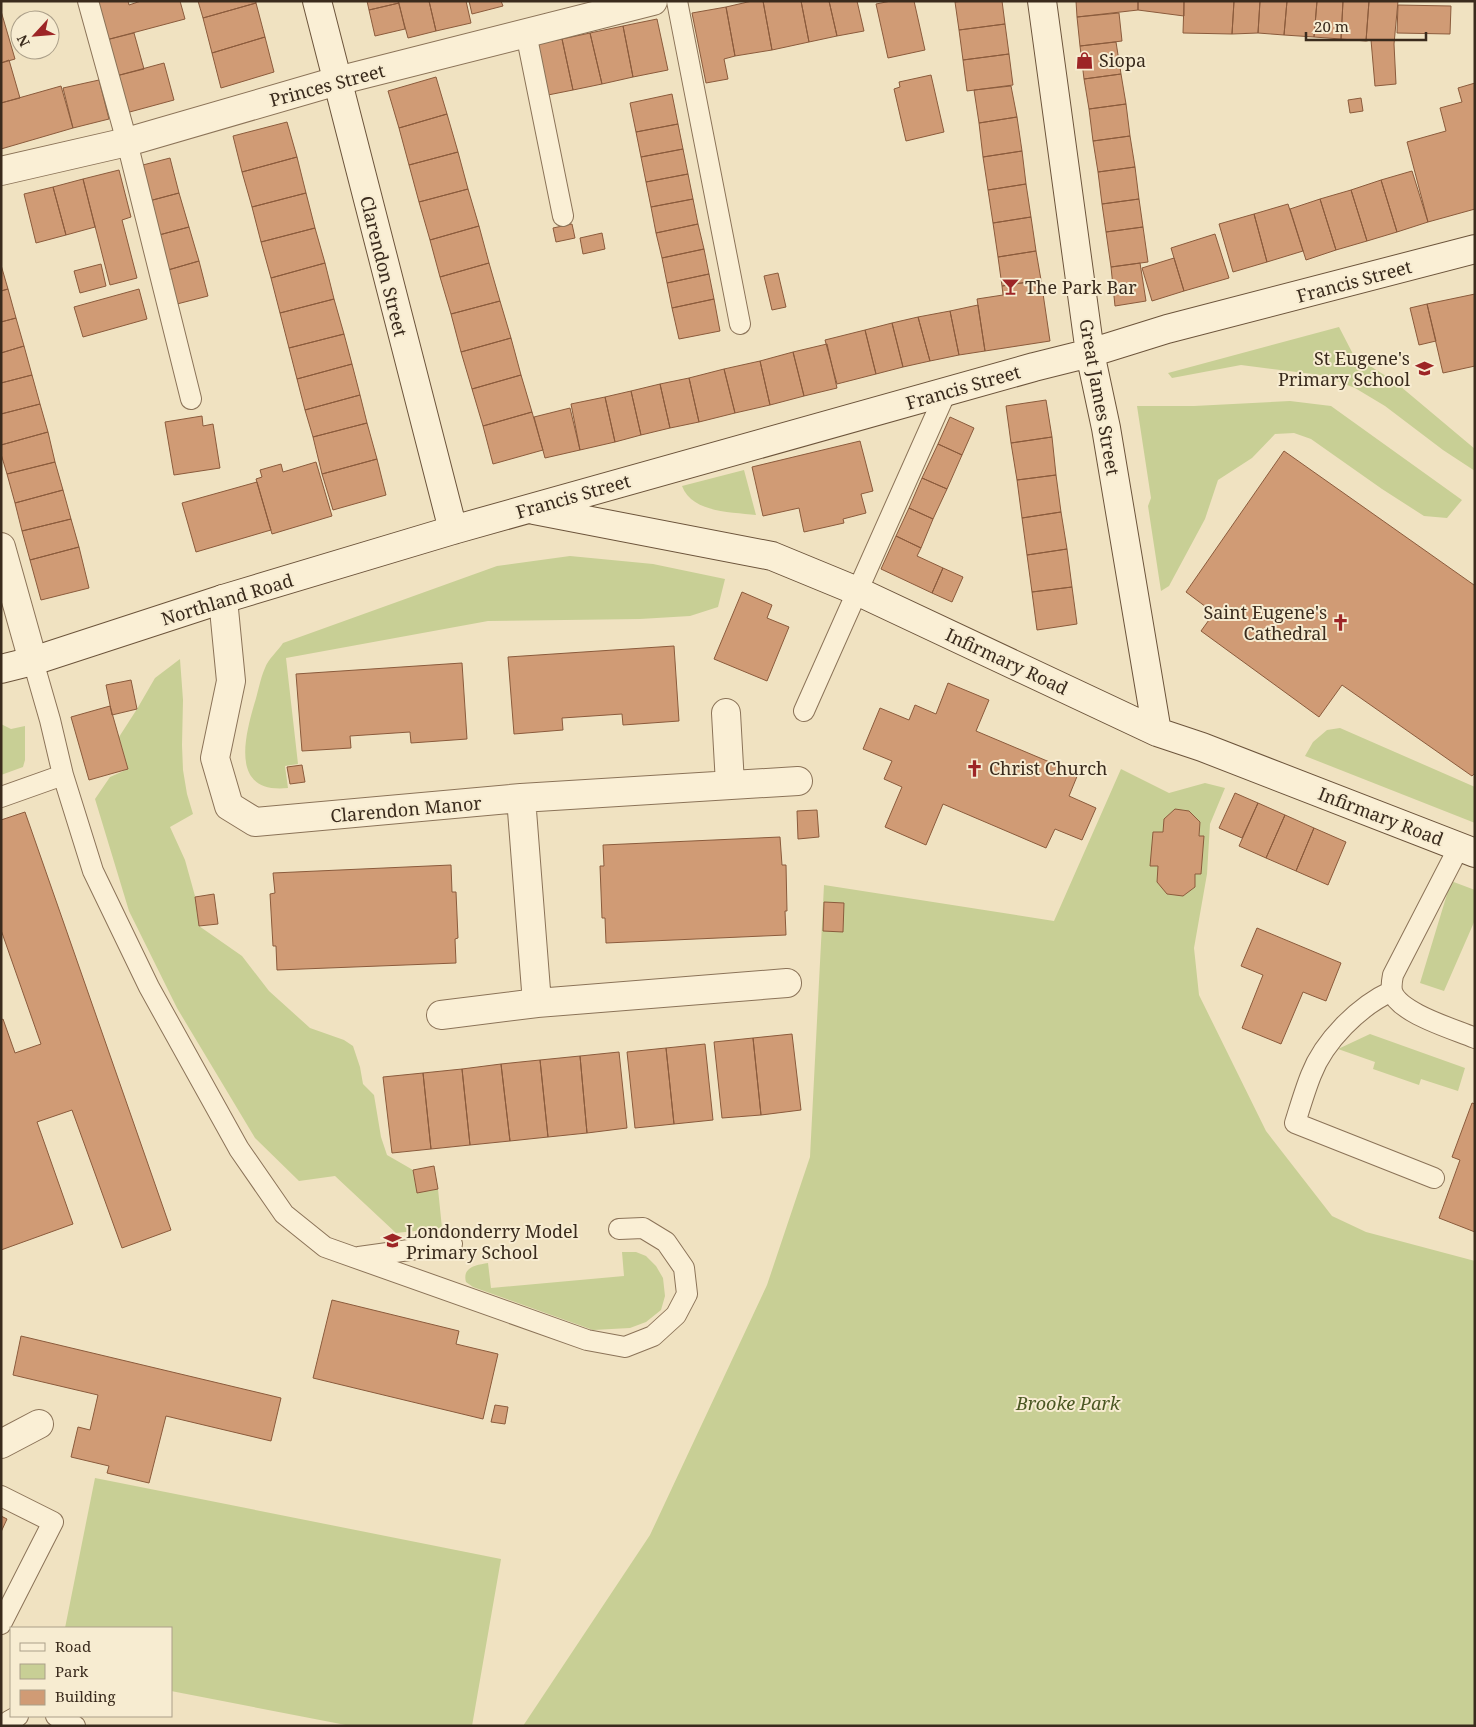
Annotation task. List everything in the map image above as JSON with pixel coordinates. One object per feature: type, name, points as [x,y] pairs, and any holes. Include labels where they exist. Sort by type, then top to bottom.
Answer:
[{"type":"main road","name":"Clarendon Street","points":[[317,1],[453,530]]},
{"type":"main road","name":"Princes Street","points":[[1,171],[127,142],[337,81],[653,1]]},
{"type":"main road","name":"Great James Street","points":[[1042,1],[1090,353],[1106,428],[1157,732]]},
{"type":"main road","name":"Francis Street","points":[[453,530],[1090,353],[1168,329],[1475,249]]},
{"type":"main road","name":"Infirmary Road","points":[[528,509],[772,556],[857,591],[1157,732],[1202,747],[1467,850]]},
{"type":"main road","name":"Northland Road","points":[[1,669],[33,661],[223,599],[453,530]]},
{"type":"main road","points":[[1,547],[33,661]]},
{"type":"main road","name":"Clarendon Manor","points":[[223,599],[230,681],[215,758],[229,806],[255,822],[521,798],[798,781]]},
{"type":"main road","points":[[726,713],[730,784]]},
{"type":"main road","points":[[521,798],[537,1003]]},
{"type":"main road","points":[[441,1015],[537,1003],[787,983]]},
{"type":"main road","points":[[1,1444],[39,1424]]},
{"type":"lane","points":[[88,1],[127,142],[191,399]]},
{"type":"lane","points":[[677,1],[740,324]]},
{"type":"lane","points":[[526,33],[563,216]]},
{"type":"lane","points":[[804,711],[946,392]]},
{"type":"lane","points":[[33,661],[50,720],[63,776],[93,871],[149,987],[239,1148],[284,1214],[325,1247],[587,1340],[625,1347],[653,1336],[676,1315],[687,1294],[684,1268],[666,1242],[643,1228],[619,1229]]},
{"type":"lane","points":[[1,797],[63,776]]},
{"type":"lane","points":[[1467,850],[1392,975],[1392,991],[1402,1006],[1414,1014],[1475,1038]]},
{"type":"lane","points":[[1392,991],[1377,998],[1331,1040],[1311,1074],[1295,1123],[1434,1178]]},
{"type":"lane","points":[[357,1257],[452,1244]]},
{"type":"lane","points":[[1,1496],[53,1522],[1,1624]]},
{"type":"lane","points":[[6,1726],[9,1721],[16,1717]]},
{"type":"lane","points":[[58,1717],[75,1726]]},
{"type":"green space","points":[[1339,327],[1354,356],[1394,381],[1475,449],[1475,471],[1443,450],[1385,406],[1355,388],[1321,375],[1241,365],[1172,378],[1168,373]]},
{"type":"green space","points":[[1290,401],[1331,406],[1462,500],[1447,518],[1424,516],[1311,439],[1294,433],[1275,434],[1252,458],[1218,480],[1205,519],[1169,586],[1161,591],[1148,506],[1151,498],[1137,406],[1194,406]]},
{"type":"green space","points":[[744,470],[756,515],[725,512],[703,506],[694,502],[682,486]]},
{"type":"green space","points":[[570,556],[653,564],[725,579],[718,607],[690,616],[640,619],[488,621],[286,658],[298,764],[285,766],[288,788],[270,788],[257,782],[250,774],[246,762],[245,748],[250,719],[266,665],[283,643],[497,566]]},
{"type":"green space","points":[[180,659],[183,700],[183,770],[193,814],[170,827],[185,860],[195,896],[199,926],[242,956],[269,991],[310,1028],[344,1040],[353,1046],[363,1084],[374,1095],[381,1137],[387,1155],[413,1170],[417,1193],[438,1189],[442,1228],[396,1233],[335,1176],[299,1181],[255,1138],[177,1008],[129,911],[95,799],[110,777],[128,769],[119,737],[155,678]]},
{"type":"green space","points":[[1,724],[11,729],[25,726],[25,760],[23,767],[1,775]]},
{"type":"green space","points":[[1340,728],[1475,787],[1475,823],[1305,756],[1313,742],[1327,730]]},
{"type":"green space","name":"Brooke Park","points":[[1121,769],[1169,793],[1205,783],[1225,788],[1210,824],[1207,874],[1194,948],[1199,995],[1266,1131],[1332,1216],[1366,1232],[1475,1261],[1475,1726],[523,1726],[650,1535],[767,1285],[810,1157],[824,885],[1054,921]]},
{"type":"green space","points":[[1451,881],[1475,890],[1475,920],[1444,991],[1420,983]]},
{"type":"green space","points":[[1370,1034],[1465,1068],[1458,1091],[1421,1079],[1419,1085],[1373,1069],[1375,1062],[1338,1049]]},
{"type":"green space","points":[[622,1252],[636,1252],[646,1256],[656,1266],[663,1278],[665,1296],[661,1310],[646,1322],[630,1328],[593,1330],[473,1287],[466,1282],[465,1277],[471,1268],[488,1263],[491,1288],[624,1276]]},
{"type":"green space","points":[[95,1478],[501,1559],[472,1726],[351,1726],[172,1691],[172,1627],[65,1627]]},
{"type":"building","points":[[95,1],[128,1],[129,5],[141,1],[180,1],[185,19],[106,40]]},
{"type":"building","points":[[198,1],[256,1],[256,3],[203,18]]},
{"type":"building","points":[[367,1],[398,1],[399,3],[369,10]]},
{"type":"building","points":[[398,1],[429,1],[436,31],[408,38]]},
{"type":"building","points":[[429,1],[466,1],[471,23],[436,31]]},
{"type":"building","points":[[469,1],[501,1],[503,6],[472,14]]},
{"type":"building","points":[[752,1],[763,1],[772,50],[735,56],[726,7]]},
{"type":"building","points":[[763,1],[801,1],[809,42],[772,50]]},
{"type":"building","points":[[801,1],[829,1],[837,36],[809,42]]},
{"type":"building","points":[[829,1],[857,1],[864,31],[837,36]]},
{"type":"building","points":[[891,1],[914,1],[925,50],[888,58],[876,4]]},
{"type":"building","points":[[1002,1],[1005,24],[959,30],[955,2]]},
{"type":"building","points":[[1076,1],[1138,1],[1138,10],[1077,17]]},
{"type":"building","points":[[1138,1],[1184,1],[1184,16],[1138,10]]},
{"type":"building","points":[[1184,1],[1234,1],[1232,34],[1183,33]]},
{"type":"building","points":[[1234,1],[1260,1],[1258,33],[1232,34]]},
{"type":"building","points":[[1260,1],[1287,1],[1284,35],[1258,33]]},
{"type":"building","points":[[1287,1],[1317,1],[1314,37],[1284,35]]},
{"type":"building","points":[[1317,1],[1343,1],[1341,39],[1314,37]]},
{"type":"building","points":[[1343,1],[1369,1],[1366,41],[1341,39]]},
{"type":"building","points":[[1369,1],[1398,1],[1394,44],[1396,84],[1375,86],[1371,40],[1366,41]]},
{"type":"building","points":[[256,3],[265,37],[212,53],[203,18]]},
{"type":"building","points":[[399,3],[405,29],[375,36],[369,10]]},
{"type":"building","points":[[1398,5],[1451,6],[1450,34],[1397,33]]},
{"type":"building","points":[[726,7],[735,56],[724,59],[728,79],[706,83],[692,13]]},
{"type":"building","points":[[1,11],[10,42],[12,60],[1,63]]},
{"type":"building","points":[[1119,13],[1122,41],[1080,46],[1077,17]]},
{"type":"building","points":[[657,19],[668,70],[633,77],[623,26]]},
{"type":"building","points":[[1005,24],[1009,54],[963,60],[959,30]]},
{"type":"building","points":[[623,26],[633,77],[602,84],[590,33]]},
{"type":"building","points":[[134,33],[144,69],[116,76],[106,40]]},
{"type":"building","points":[[590,33],[602,84],[573,90],[562,39]]},
{"type":"building","points":[[265,37],[274,72],[221,88],[212,53]]},
{"type":"building","points":[[562,39],[573,90],[548,95],[536,44]]},
{"type":"building","points":[[1116,42],[1121,74],[1084,79],[1080,46]]},
{"type":"building","points":[[1009,54],[1013,85],[967,91],[963,60]]},
{"type":"building","points":[[9,60],[20,98],[1,103],[1,63]]},
{"type":"building","points":[[164,63],[174,100],[126,113],[116,76]]},
{"type":"building","points":[[1121,74],[1126,104],[1089,109],[1084,79]]},
{"type":"building","points":[[931,75],[944,132],[906,141],[894,89],[900,87],[899,82]]},
{"type":"building","points":[[436,77],[447,114],[399,128],[388,91]]},
{"type":"building","points":[[99,80],[109,119],[73,128],[63,88]]},
{"type":"building","points":[[1475,83],[1475,209],[1428,222],[1407,142],[1446,131],[1440,108],[1462,102],[1458,88]]},
{"type":"building","points":[[61,86],[73,128],[1,149],[1,103]]},
{"type":"building","points":[[1011,86],[1017,117],[979,123],[974,90]]},
{"type":"building","points":[[672,94],[678,124],[636,132],[630,103]]},
{"type":"building","points":[[1361,98],[1363,111],[1350,113],[1348,100]]},
{"type":"building","points":[[1126,104],[1130,136],[1093,141],[1089,109]]},
{"type":"building","points":[[447,114],[458,152],[409,165],[399,128]]},
{"type":"building","points":[[1017,117],[1022,151],[983,157],[979,123]]},
{"type":"building","points":[[287,122],[297,157],[242,172],[233,136]]},
{"type":"building","points":[[678,124],[683,149],[641,157],[636,132]]},
{"type":"building","points":[[1130,136],[1135,167],[1098,172],[1093,141]]},
{"type":"building","points":[[683,149],[688,174],[646,182],[641,157]]},
{"type":"building","points":[[1022,151],[1026,184],[988,190],[983,157]]},
{"type":"building","points":[[458,152],[468,189],[419,202],[409,165]]},
{"type":"building","points":[[297,157],[306,193],[252,207],[242,172]]},
{"type":"building","points":[[170,158],[179,193],[149,201],[139,166]]},
{"type":"building","points":[[1135,167],[1139,199],[1102,204],[1098,172]]},
{"type":"building","points":[[119,170],[131,217],[122,220],[137,278],[110,285],[83,179]]},
{"type":"building","points":[[1412,171],[1428,222],[1397,232],[1381,180]]},
{"type":"building","points":[[688,174],[693,199],[651,207],[646,182]]},
{"type":"building","points":[[83,179],[95,227],[66,235],[53,187]]},
{"type":"building","points":[[1381,180],[1397,232],[1367,241],[1351,190]]},
{"type":"building","points":[[1026,184],[1031,217],[993,223],[988,190]]},
{"type":"building","points":[[53,187],[66,235],[36,243],[24,194]]},
{"type":"building","points":[[468,189],[479,226],[430,240],[419,202]]},
{"type":"building","points":[[1351,190],[1367,241],[1336,250],[1320,199]]},
{"type":"building","points":[[179,193],[189,227],[159,235],[149,201]]},
{"type":"building","points":[[306,193],[315,228],[261,242],[252,207]]},
{"type":"building","points":[[693,199],[698,224],[656,233],[651,207]]},
{"type":"building","points":[[1139,199],[1143,227],[1106,232],[1102,204]]},
{"type":"building","points":[[1320,199],[1336,250],[1306,260],[1290,209]]},
{"type":"building","points":[[1288,204],[1303,251],[1267,262],[1254,214]]},
{"type":"building","points":[[1254,214],[1267,262],[1233,272],[1219,224]]},
{"type":"building","points":[[1031,217],[1036,251],[998,257],[993,223]]},
{"type":"building","points":[[572,224],[575,238],[556,242],[553,228]]},
{"type":"building","points":[[698,224],[704,249],[662,258],[656,233]]},
{"type":"building","points":[[479,226],[489,263],[440,277],[430,240]]},
{"type":"building","points":[[189,227],[199,261],[168,270],[159,235]]},
{"type":"building","points":[[1143,227],[1148,262],[1111,267],[1106,232]]},
{"type":"building","points":[[315,228],[325,263],[271,278],[261,242]]},
{"type":"building","points":[[602,233],[605,249],[583,254],[580,238]]},
{"type":"building","points":[[1215,234],[1229,278],[1184,291],[1171,248]]},
{"type":"building","points":[[704,249],[709,274],[667,283],[662,258]]},
{"type":"building","points":[[1036,251],[1041,280],[1002,286],[998,257]]},
{"type":"building","points":[[1174,258],[1184,291],[1152,301],[1142,268]]},
{"type":"building","points":[[199,261],[208,296],[177,304],[168,270]]},
{"type":"building","points":[[325,263],[334,299],[280,313],[271,278]]},
{"type":"building","points":[[489,263],[500,301],[451,314],[440,277]]},
{"type":"building","points":[[1140,263],[1146,301],[1115,306],[1111,267]]},
{"type":"building","points":[[101,264],[106,286],[80,293],[74,271]]},
{"type":"building","points":[[1,265],[8,289],[1,291]]},
{"type":"building","points":[[778,273],[786,307],[772,310],[764,276]]},
{"type":"building","points":[[709,274],[714,299],[672,308],[667,283]]},
{"type":"building","points":[[1041,280],[1050,341],[985,351],[977,299],[1003,295],[1002,286]]},
{"type":"building","points":[[8,289],[16,318],[1,322],[1,291]]},
{"type":"building","points":[[139,289],[147,319],[83,337],[74,307]]},
{"type":"building","points":[[1475,294],[1475,366],[1443,373],[1427,304]]},
{"type":"building","points":[[334,299],[344,334],[289,348],[280,313]]},
{"type":"building","points":[[714,299],[720,331],[679,339],[672,308]]},
{"type":"building","points":[[500,301],[511,338],[461,352],[451,314]]},
{"type":"building","points":[[1427,304],[1436,341],[1419,345],[1410,308]]},
{"type":"building","points":[[978,305],[985,351],[959,355],[950,311]]},
{"type":"building","points":[[950,311],[959,355],[930,361],[918,317]]},
{"type":"building","points":[[918,317],[930,361],[903,367],[892,323]]},
{"type":"building","points":[[16,318],[24,346],[1,353],[1,322]]},
{"type":"building","points":[[892,323],[903,367],[876,374],[865,330]]},
{"type":"building","points":[[865,330],[876,374],[837,384],[825,340]]},
{"type":"building","points":[[344,334],[352,364],[297,379],[289,348]]},
{"type":"building","points":[[511,338],[521,375],[472,389],[461,352]]},
{"type":"building","points":[[827,344],[837,388],[804,396],[793,352]]},
{"type":"building","points":[[24,346],[32,375],[1,383],[1,353]]},
{"type":"building","points":[[793,352],[804,396],[770,405],[760,361]]},
{"type":"building","points":[[760,361],[770,405],[735,413],[724,369]]},
{"type":"building","points":[[352,364],[360,395],[305,410],[297,379]]},
{"type":"building","points":[[724,369],[735,413],[699,422],[689,378]]},
{"type":"building","points":[[32,375],[40,404],[1,414],[1,383]]},
{"type":"building","points":[[521,375],[532,412],[483,426],[472,389]]},
{"type":"building","points":[[689,378],[699,422],[670,428],[660,384]]},
{"type":"building","points":[[660,384],[670,428],[641,435],[631,391]]},
{"type":"building","points":[[631,391],[641,435],[615,442],[605,397]]},
{"type":"building","points":[[360,395],[367,423],[313,437],[305,410]]},
{"type":"building","points":[[605,397],[615,442],[580,450],[571,404]]},
{"type":"building","points":[[1046,400],[1052,437],[1011,443],[1006,406]]},
{"type":"building","points":[[40,404],[48,432],[1,445],[1,414]]},
{"type":"building","points":[[570,408],[580,450],[545,458],[534,417]]},
{"type":"building","points":[[532,412],[543,450],[493,464],[483,426]]},
{"type":"building","points":[[202,416],[203,426],[213,424],[220,468],[174,475],[165,422]]},
{"type":"building","points":[[950,417],[974,428],[962,455],[938,444]]},
{"type":"building","points":[[367,423],[377,459],[322,474],[313,437]]},
{"type":"building","points":[[48,432],[55,462],[7,474],[1,454],[1,445]]},
{"type":"building","points":[[1052,437],[1056,475],[1017,480],[1011,443]]},
{"type":"building","points":[[860,441],[873,491],[861,494],[866,513],[843,519],[844,523],[804,532],[799,508],[763,516],[752,467]]},
{"type":"building","points":[[938,444],[962,455],[947,489],[922,478]]},
{"type":"building","name":"Saint Eugene's Cathedral","points":[[1284,451],[1475,584],[1475,773],[1472,776],[1342,685],[1319,717],[1201,631],[1214,613],[1186,592]]},
{"type":"building","points":[[377,459],[386,495],[333,510],[322,474]]},
{"type":"building","points":[[55,462],[63,490],[15,503],[7,474]]},
{"type":"building","points":[[316,462],[332,516],[272,534],[256,479],[262,477],[260,470],[281,464],[283,472]]},
{"type":"building","points":[[1056,475],[1061,512],[1022,518],[1017,480]]},
{"type":"building","points":[[922,478],[947,489],[933,519],[909,508]]},
{"type":"building","points":[[257,482],[271,530],[196,552],[182,503]]},
{"type":"building","points":[[63,490],[71,519],[22,531],[15,503]]},
{"type":"building","points":[[909,508],[933,519],[921,548],[896,536]]},
{"type":"building","points":[[1061,512],[1067,549],[1027,555],[1022,518]]},
{"type":"building","points":[[71,519],[79,547],[30,560],[22,531]]},
{"type":"building","points":[[896,536],[921,548],[917,556],[943,568],[932,593],[881,569]]},
{"type":"building","points":[[79,547],[89,588],[41,600],[30,560]]},
{"type":"building","points":[[1067,549],[1072,587],[1032,592],[1027,555]]},
{"type":"building","points":[[943,568],[963,577],[952,602],[932,593]]},
{"type":"building","points":[[1072,587],[1077,624],[1037,630],[1032,592]]},
{"type":"building","points":[[742,592],[772,605],[767,618],[789,627],[767,681],[714,659]]},
{"type":"building","points":[[674,646],[679,721],[623,725],[622,714],[562,718],[563,730],[514,734],[508,657]]},
{"type":"building","points":[[462,663],[467,739],[411,743],[410,732],[350,736],[351,748],[302,751],[296,674]]},
{"type":"building","points":[[131,680],[137,709],[112,715],[106,685]]},
{"type":"building","name":"Christ Church","points":[[948,683],[989,700],[976,731],[1078,774],[1069,796],[1096,808],[1082,840],[1055,829],[1046,848],[943,804],[926,845],[885,827],[902,787],[884,779],[892,761],[863,749],[880,708],[909,720],[915,705],[936,714]]},
{"type":"building","points":[[110,706],[128,769],[89,780],[71,717]]},
{"type":"building","points":[[302,765],[305,782],[290,784],[287,767]]},
{"type":"building","points":[[1235,793],[1258,803],[1242,838],[1219,828]]},
{"type":"building","points":[[1258,803],[1285,815],[1266,858],[1239,846]]},
{"type":"building","points":[[1175,809],[1189,811],[1200,822],[1199,836],[1204,836],[1201,874],[1195,874],[1195,887],[1183,896],[1167,894],[1157,882],[1158,866],[1150,866],[1153,832],[1163,832],[1164,819]]},
{"type":"building","points":[[817,810],[819,837],[798,839],[797,811]]},
{"type":"building","points":[[25,812],[171,1230],[122,1248],[72,1110],[37,1122],[73,1224],[1,1250],[1,1020],[3,1019],[15,1053],[41,1044],[1,930],[1,820]]},
{"type":"building","points":[[1285,815],[1314,828],[1296,871],[1266,858]]},
{"type":"building","points":[[1314,828],[1346,842],[1328,885],[1296,871]]},
{"type":"building","points":[[780,837],[782,865],[786,865],[786,935],[606,943],[605,918],[602,918],[600,866],[604,866],[603,845]]},
{"type":"building","points":[[451,865],[452,892],[456,892],[458,938],[455,939],[456,963],[277,970],[276,946],[273,946],[270,894],[275,893],[273,873]]},
{"type":"building","points":[[214,894],[218,924],[199,926],[195,897]]},
{"type":"building","points":[[824,902],[844,903],[843,932],[823,931]]},
{"type":"building","points":[[1257,928],[1341,963],[1326,1001],[1303,992],[1281,1044],[1242,1028],[1263,975],[1241,966]]},
{"type":"building","points":[[792,1034],[801,1110],[761,1115],[753,1038]]},
{"type":"building","points":[[753,1038],[761,1115],[722,1118],[714,1042]]},
{"type":"building","points":[[705,1044],[713,1120],[674,1124],[666,1048]]},
{"type":"building","points":[[666,1048],[674,1124],[635,1128],[627,1052]]},
{"type":"building","points":[[619,1052],[627,1128],[587,1133],[580,1056]]},
{"type":"building","points":[[580,1056],[587,1133],[548,1137],[540,1060]]},
{"type":"building","points":[[540,1060],[548,1137],[510,1141],[501,1064]]},
{"type":"building","points":[[501,1064],[510,1141],[470,1145],[462,1069]]},
{"type":"building","points":[[462,1069],[470,1145],[431,1149],[423,1073]]},
{"type":"building","points":[[423,1073],[431,1149],[392,1153],[383,1077]]},
{"type":"building","points":[[1472,1103],[1475,1104],[1475,1232],[1439,1218],[1460,1160],[1452,1157]]},
{"type":"building","points":[[434,1166],[438,1189],[417,1193],[413,1170]]},
{"type":"building","points":[[332,1300],[459,1331],[456,1344],[498,1354],[483,1419],[313,1378]]},
{"type":"building","points":[[21,1336],[281,1398],[271,1441],[166,1416],[149,1483],[107,1473],[109,1466],[71,1457],[78,1427],[90,1430],[98,1395],[13,1375]]},
{"type":"building","points":[[495,1405],[508,1407],[505,1424],[491,1422]]},
{"type":"building","points":[[1,1516],[7,1519],[1,1532]]},
{"type":"place","name":"Siopa","points":[[1085,60]]},
{"type":"place","name":"The Park Bar","points":[[1011,287]]},
{"type":"place","name":"St Eugene's Primary School","points":[[1424,368]]},
{"type":"place","name":"Saint Eugene's Cathedral","points":[[1341,622]]},
{"type":"place","name":"Christ Church","points":[[975,768]]},
{"type":"place","name":"Londonderry Model Primary School","points":[[392,1241]]}]
